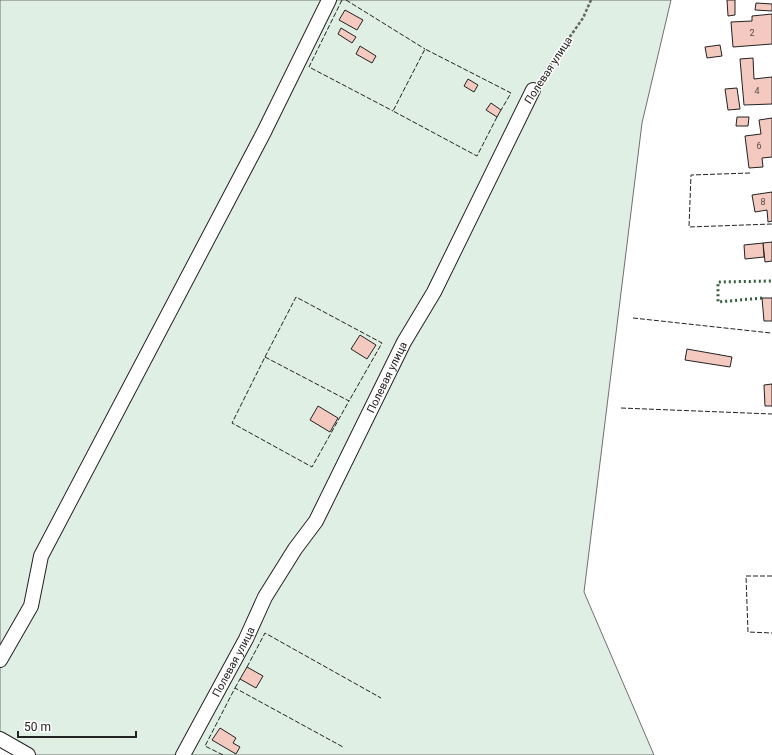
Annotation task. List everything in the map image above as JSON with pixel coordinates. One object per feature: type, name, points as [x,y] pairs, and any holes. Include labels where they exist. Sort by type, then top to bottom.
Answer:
[{"type":"street","points":[[0,660],[31,606],[41,556],[264,132],[329,0]]},
{"type":"street","name":"Полевая улица","points":[[183,755],[246,639],[265,597],[295,549],[316,521],[404,342],[434,292],[533,90]]},
{"type":"street","points":[[0,739],[28,755]]},
{"type":"path","name":"Полевая улица","points":[[533,90],[583,18],[591,0]]},
{"type":"green space","points":[[0,0],[671,0],[642,123],[584,592],[654,755],[28,755],[0,739]]},
{"type":"building","points":[[727,0],[735,0],[735,15],[728,16]]},
{"type":"building","points":[[756,3],[772,4],[772,11],[755,10]]},
{"type":"building","points":[[345,10],[363,20],[357,30],[339,20]]},
{"type":"building","points":[[772,14],[772,44],[733,47],[731,22],[752,21],[752,16]]},
{"type":"building","points":[[341,28],[356,37],[352,43],[338,34]]},
{"type":"building","points":[[720,45],[722,56],[707,58],[705,47]]},
{"type":"building","points":[[360,46],[376,56],[372,63],[356,54]]},
{"type":"building","points":[[753,58],[754,79],[772,77],[772,104],[744,105],[740,59]]},
{"type":"building","points":[[468,79],[478,85],[474,92],[464,86]]},
{"type":"building","points":[[737,88],[740,109],[728,110],[725,89]]},
{"type":"building","points":[[491,103],[501,110],[497,117],[486,110]]},
{"type":"building","points":[[737,117],[749,117],[748,126],[736,126]]},
{"type":"building","points":[[772,118],[772,157],[762,158],[763,167],[749,168],[745,136],[761,134],[759,120]]},
{"type":"building","points":[[772,192],[772,221],[768,222],[767,210],[755,212],[752,195]]},
{"type":"building","points":[[772,242],[772,261],[765,262],[763,243]]},
{"type":"building","points":[[763,243],[764,257],[745,259],[744,245]]},
{"type":"building","points":[[762,298],[772,298],[772,321],[764,321]]},
{"type":"building","points":[[360,335],[376,345],[367,359],[351,349]]},
{"type":"building","points":[[687,349],[732,357],[730,367],[685,360]]},
{"type":"building","points":[[772,384],[772,406],[765,406],[764,385]]},
{"type":"building","points":[[318,406],[338,418],[330,432],[310,420]]},
{"type":"building","points":[[247,667],[263,676],[256,688],[240,679]]},
{"type":"building","points":[[220,728],[236,738],[233,743],[240,747],[236,754],[212,740]]},
{"type":"hedge","points":[[762,298],[718,302],[718,282],[772,281]]},
{"type":"fence","points":[[342,0],[309,67],[393,111]]},
{"type":"fence","points":[[346,0],[425,49]]},
{"type":"fence","points":[[497,117],[477,156],[393,111],[425,49],[511,93],[501,110]]},
{"type":"fence","points":[[750,173],[691,175],[689,227],[772,224]]},
{"type":"fence","points":[[265,357],[296,297],[382,343],[349,401]]},
{"type":"fence","points":[[633,318],[771,333]]},
{"type":"fence","points":[[265,357],[349,401],[312,467],[232,423],[265,357]]},
{"type":"fence","points":[[621,408],[772,414]]},
{"type":"fence","points":[[772,576],[746,576],[748,632],[772,633]]},
{"type":"fence","points":[[247,667],[265,633],[381,698]]},
{"type":"fence","points":[[235,688],[240,679]]},
{"type":"fence","points":[[223,755],[205,746],[235,688],[343,747]]}]
